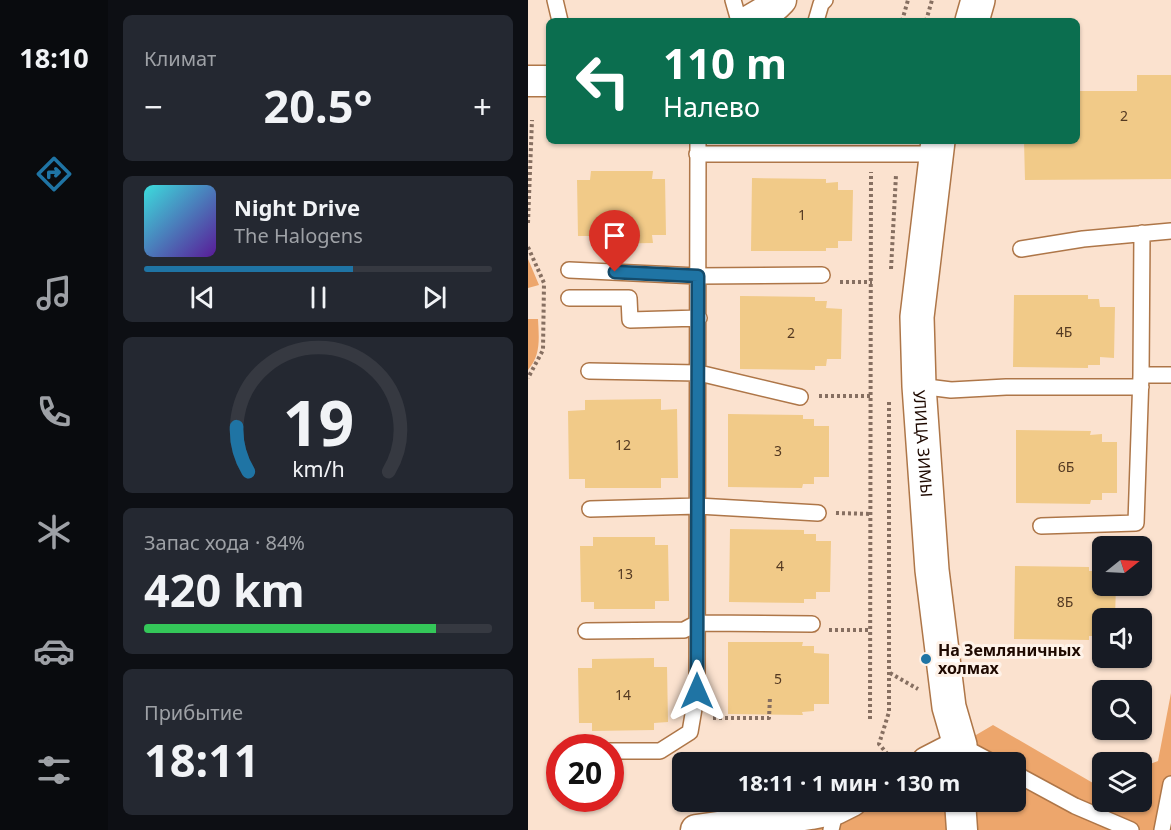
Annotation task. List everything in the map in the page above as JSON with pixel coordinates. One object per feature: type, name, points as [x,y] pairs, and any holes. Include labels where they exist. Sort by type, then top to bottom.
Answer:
[{"type":"street","points":[[754,18],[781,0]]},
{"type":"street","points":[[973,18],[978,0]]},
{"type":"street","points":[[528,81],[546,81]]},
{"type":"street","name":"УЛИЦА ЗИМЫ","points":[[937,147],[917,317],[904,389],[932,570],[949,707],[960,752]]},
{"type":"street","points":[[961,812],[962,830]]},
{"type":"street","points":[[696,830],[840,813]]},
{"type":"lane","points":[[555,0],[559,18]]},
{"type":"lane","points":[[733,0],[738,18]]},
{"type":"lane","points":[[817,18],[821,4],[825,0]]},
{"type":"lane","points":[[624,751],[660,751],[690,732],[697,691],[698,147],[897,153],[937,147]]},
{"type":"lane","points":[[1021,249],[1083,239],[1171,231]]},
{"type":"lane","points":[[1041,526],[1136,523],[1141,381],[1142,233]]},
{"type":"lane","points":[[568,270],[698,276],[822,275]]},
{"type":"lane","points":[[569,298],[629,298],[630,320],[699,318]]},
{"type":"lane","points":[[590,371],[699,373],[800,397]]},
{"type":"lane","points":[[904,389],[962,389],[1141,381],[1171,375]]},
{"type":"lane","points":[[590,509],[698,506],[818,513]]},
{"type":"lane","points":[[586,631],[684,630],[697,623],[812,624]]},
{"type":"lane","points":[[1026,779],[1075,806],[1131,830]]},
{"type":"lane","points":[[1162,830],[1171,784]]},
{"type":"path","points":[[903,18],[908,0]]},
{"type":"path","points":[[927,18],[932,0]]},
{"type":"path","points":[[528,223],[532,120]]},
{"type":"path","points":[[870,719],[871,153]]},
{"type":"path","points":[[891,276],[897,153]]},
{"type":"path","points":[[528,248],[544,283],[541,303],[543,350],[538,364],[528,378]]},
{"type":"path","points":[[822,275],[832,282],[872,282]]},
{"type":"path","points":[[886,752],[879,744],[889,712],[904,389]]},
{"type":"path","points":[[800,397],[872,396]]},
{"type":"path","points":[[818,513],[871,514]]},
{"type":"path","points":[[812,624],[823,629],[870,630]]},
{"type":"path","points":[[712,718],[769,718],[770,697]]},
{"type":"shaded area","points":[[528,259],[539,285],[528,288]]},
{"type":"shaded area","points":[[528,319],[538,319],[539,340],[535,359],[528,370]]},
{"type":"shaded area","points":[[1171,693],[1171,830],[804,830],[840,822],[855,812],[1026,812],[1026,752],[947,752],[993,725],[1092,782],[1092,812],[1152,812],[1152,763],[1158,761]]},
{"type":"building","points":[[1137,75],[1171,75],[1171,179],[1025,180],[1024,144],[1080,144],[1080,91],[1137,91]]},
{"type":"building","points":[[591,171],[653,171],[652,179],[665,179],[666,235],[652,235],[653,243],[591,244],[591,236],[578,236],[577,180],[590,180]]},
{"type":"building","points":[[752,178],[826,179],[826,183],[838,182],[838,190],[853,190],[852,241],[838,241],[838,248],[826,248],[826,251],[751,251]]},
{"type":"building","points":[[1014,295],[1088,295],[1088,299],[1099,299],[1100,307],[1115,307],[1114,358],[1100,357],[1100,365],[1088,365],[1088,368],[1013,367]]},
{"type":"building","points":[[740,296],[815,297],[815,301],[827,301],[826,308],[842,309],[841,359],[827,359],[826,366],[815,366],[815,370],[740,369]]},
{"type":"building","points":[[661,399],[661,410],[677,409],[678,478],[661,478],[661,488],[585,488],[585,479],[569,479],[568,411],[585,410],[585,400]]},
{"type":"building","points":[[728,414],[803,415],[803,419],[814,419],[814,426],[829,426],[829,477],[814,477],[814,484],[803,484],[802,488],[728,487]]},
{"type":"building","points":[[1016,430],[1091,431],[1090,435],[1102,434],[1102,442],[1117,442],[1117,493],[1102,493],[1102,500],[1091,500],[1090,504],[1016,503]]},
{"type":"building","points":[[730,529],[804,530],[804,534],[816,534],[816,541],[831,541],[830,592],[816,592],[816,599],[804,599],[804,603],[729,602]]},
{"type":"building","points":[[593,537],[655,537],[655,545],[668,545],[669,601],[655,601],[655,609],[594,609],[594,602],[581,602],[580,546],[593,546]]},
{"type":"building","points":[[1015,566],[1089,567],[1089,571],[1092,571],[1092,596],[1116,596],[1115,608],[1092,608],[1092,636],[1089,636],[1089,640],[1014,639]]},
{"type":"building","points":[[728,642],[803,642],[802,646],[814,646],[814,653],[829,654],[829,704],[814,704],[814,711],[802,712],[803,715],[728,714]]},
{"type":"building","points":[[654,658],[654,667],[667,667],[668,722],[654,723],[654,730],[592,731],[592,723],[579,723],[578,668],[592,668],[592,659]]},
{"type":"place","name":"На Земляничных холмах","points":[[926,659]]},
{"type":"route","points":[[615,272],[698,276],[697,691]]}]
